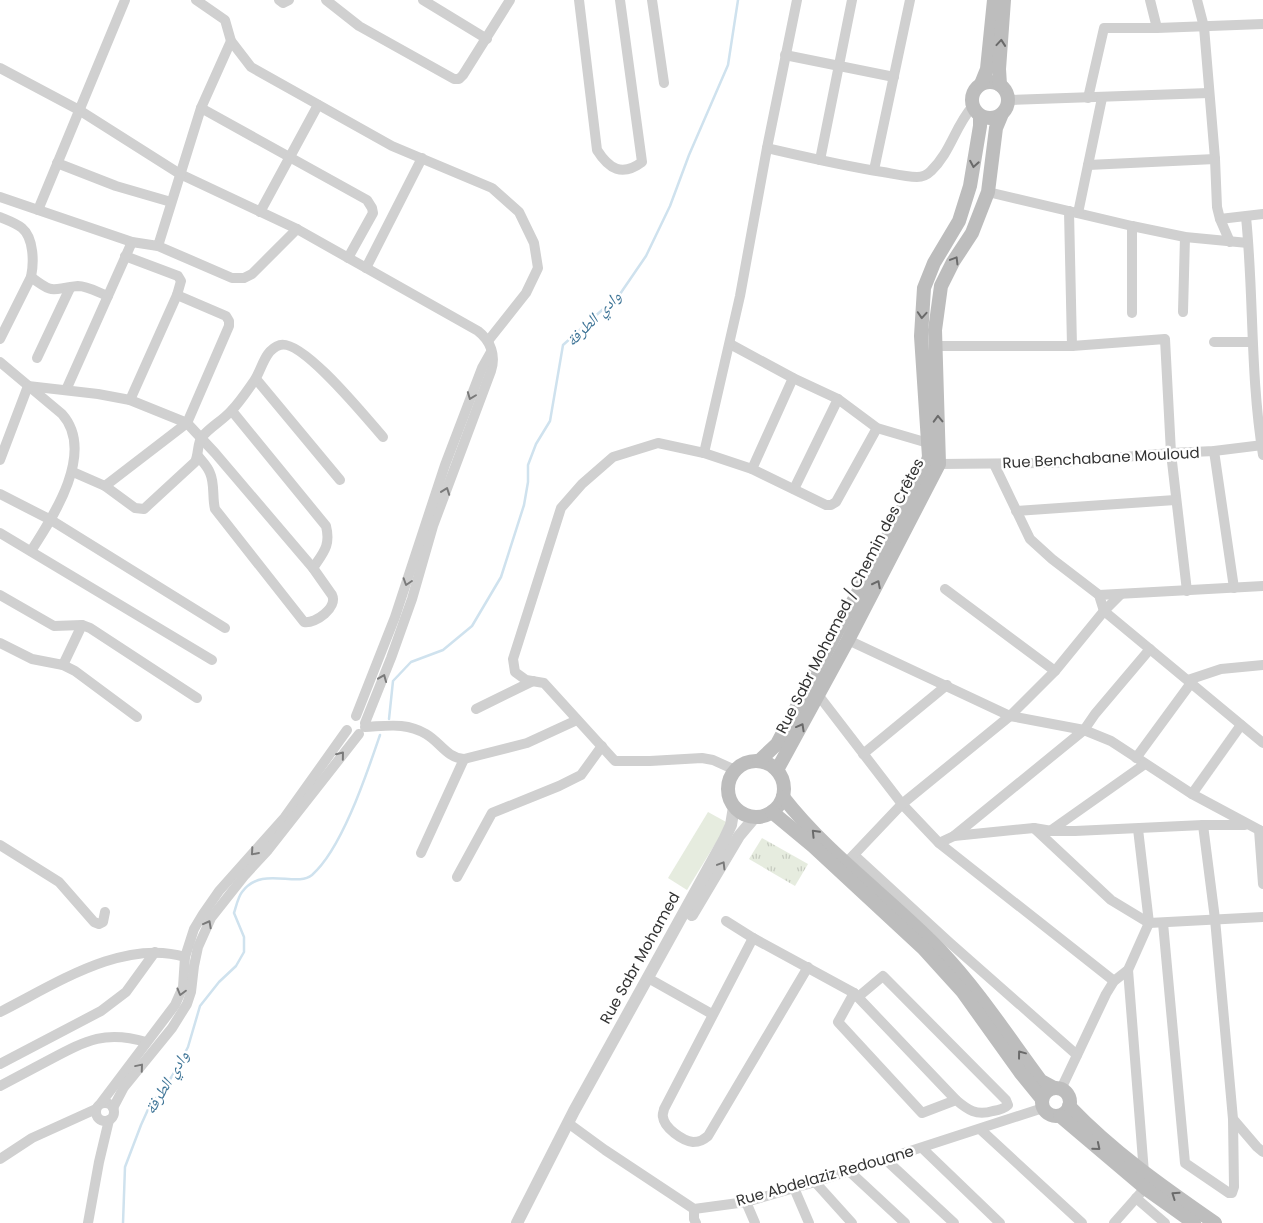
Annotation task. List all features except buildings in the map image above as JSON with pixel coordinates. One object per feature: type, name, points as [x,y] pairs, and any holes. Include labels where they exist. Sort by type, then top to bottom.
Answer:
[{"type":"main road","points":[[759,761],[777,744],[929,457],[920,336],[924,288],[934,263],[959,221],[970,186],[980,126],[973,93],[981,84],[987,69],[994,0]]},
{"type":"main road","points":[[1000,85],[999,69],[1004,0]]},
{"type":"main road","points":[[976,112],[990,119],[1001,116],[1008,106],[1005,89],[991,82],[981,84]]},
{"type":"main road","name":"Rue Sabr Mohamed / Chemin des Crêtes","points":[[777,770],[848,640],[939,464],[935,330],[942,286],[953,262],[972,233],[988,192],[996,128],[1001,116]]},
{"type":"main road","points":[[750,761],[759,761],[771,765],[777,770],[784,786],[783,797],[772,812],[755,817],[745,815],[734,807],[728,796],[727,787],[730,777],[742,764],[750,761]]},
{"type":"main road","points":[[783,797],[794,811],[850,859],[941,952],[971,987],[1041,1081],[1058,1089],[1069,1098],[1065,1111]]},
{"type":"main road","points":[[772,812],[813,846],[923,948],[962,991],[1052,1116],[1065,1111],[1082,1119],[1144,1173],[1215,1223]]},
{"type":"main road","points":[[1043,1103],[1047,1092],[1058,1089]]},
{"type":"main road","points":[[1065,1111],[1141,1193],[1194,1223]]},
{"type":"street","points":[[38,210],[125,0]]},
{"type":"street","points":[[196,0],[224,20],[231,41],[251,68],[392,146],[492,188],[519,212],[534,243],[538,268],[526,293],[488,341]]},
{"type":"street","points":[[279,0],[283,3],[289,0]]},
{"type":"street","points":[[326,0],[359,26],[454,79],[459,79],[463,75],[510,0]]},
{"type":"street","points":[[423,0],[486,39]]},
{"type":"street","points":[[579,0],[597,150],[606,164],[617,169],[633,169],[642,162],[620,0]]},
{"type":"street","points":[[652,0],[664,82]]},
{"type":"street","points":[[704,453],[740,296],[797,0]]},
{"type":"street","points":[[820,160],[852,0]]},
{"type":"street","points":[[874,170],[910,0]]},
{"type":"street","points":[[1150,0],[1157,28]]},
{"type":"street","points":[[1197,0],[1204,26],[1217,207],[1230,242]]},
{"type":"street","points":[[1088,98],[1104,28],[1263,24]]},
{"type":"street","points":[[158,246],[201,108],[231,41]]},
{"type":"street","points":[[785,55],[894,76]]},
{"type":"street","points":[[0,68],[79,110],[180,174],[297,229],[478,331],[488,341],[493,362],[433,526],[412,599],[363,728],[268,850],[245,875],[211,918],[198,947],[191,992],[187,1004],[172,1028],[124,1087],[113,1108],[114,1115],[109,1120],[98,1162],[88,1223]]},
{"type":"street","points":[[1008,100],[1209,93]]},
{"type":"street","points":[[1072,346],[1074,212],[1088,165],[1102,98]]},
{"type":"street","points":[[260,212],[318,105]]},
{"type":"street","points":[[201,108],[367,200],[373,213],[348,258]]},
{"type":"street","points":[[767,148],[874,170],[916,177],[924,176],[930,172],[949,148],[959,124],[976,112]]},
{"type":"street","points":[[366,268],[422,158]]},
{"type":"street","points":[[1088,165],[1215,159]]},
{"type":"street","points":[[57,162],[116,186],[171,202]]},
{"type":"street","points":[[988,192],[1132,226],[1185,236],[1248,243]]},
{"type":"street","points":[[0,197],[132,242],[158,246],[232,278],[244,278],[252,274],[297,229]]},
{"type":"street","points":[[1220,219],[1263,214]]},
{"type":"street","points":[[0,217],[22,227],[29,237],[33,268],[31,277],[0,339]]},
{"type":"street","points":[[1246,217],[1252,342],[1262,449]]},
{"type":"street","points":[[1132,226],[1132,313]]},
{"type":"street","points":[[1184,312],[1185,236]]},
{"type":"street","points":[[66,390],[132,242]]},
{"type":"street","points":[[125,256],[178,276],[181,282],[130,400]]},
{"type":"street","points":[[31,277],[46,289],[55,290],[78,286],[108,296]]},
{"type":"street","points":[[37,358],[70,288]]},
{"type":"street","points":[[105,486],[188,423],[229,326],[226,316],[177,295]]},
{"type":"street","points":[[936,346],[1072,346],[1164,339],[1175,500],[1187,590]]},
{"type":"street","points":[[1214,342],[1252,342]]},
{"type":"street","points":[[72,472],[105,486],[135,508],[144,509],[189,467],[198,456],[201,438],[232,411],[256,379],[259,368],[274,348],[281,344],[290,345],[325,371],[383,437]]},
{"type":"street","points":[[730,344],[838,399],[877,428],[928,443]]},
{"type":"street","points":[[356,716],[395,617],[445,465],[482,368],[491,352]]},
{"type":"street","points":[[0,362],[69,422],[74,437],[72,472],[51,520],[31,551]]},
{"type":"street","points":[[752,469],[794,378]]},
{"type":"street","points":[[256,379],[340,480]]},
{"type":"street","points":[[28,386],[98,394],[130,400],[188,423],[313,568],[334,599],[333,605],[315,621],[304,622],[214,509],[212,499],[214,485],[210,472],[198,456]]},
{"type":"street","points":[[0,460],[28,386]]},
{"type":"street","points":[[794,489],[838,399]]},
{"type":"street","points":[[232,411],[326,526],[329,536],[328,545],[313,568]]},
{"type":"street","points":[[735,770],[713,760],[702,758],[615,761],[544,683],[526,680],[515,672],[513,659],[561,508],[582,484],[613,457],[658,442],[704,453],[752,469],[826,505],[836,502],[877,428]]},
{"type":"street","name":"Rue Benchabane Mouloud","points":[[939,464],[1052,462],[1171,453],[1262,449]]},
{"type":"street","points":[[1214,451],[1234,588]]},
{"type":"street","points":[[994,464],[1030,539],[1052,559],[1099,595],[1104,611],[1263,743]]},
{"type":"street","points":[[0,494],[51,520],[225,628]]},
{"type":"street","points":[[1016,511],[1175,500]]},
{"type":"street","points":[[0,533],[212,660]]},
{"type":"street","points":[[1099,595],[1263,586]]},
{"type":"street","points":[[945,589],[1056,671]]},
{"type":"street","points":[[1076,1055],[950,943],[850,859],[902,804],[1010,716],[1056,671],[1104,611],[1121,594]]},
{"type":"street","points":[[0,595],[54,626],[82,625],[90,628],[197,698]]},
{"type":"street","points":[[63,665],[82,625]]},
{"type":"street","points":[[848,640],[1010,716],[1084,730],[1111,741],[1192,794],[1261,831],[1263,884]]},
{"type":"street","points":[[0,643],[32,659],[63,665],[137,717]]},
{"type":"street","points":[[938,843],[954,836],[1084,730],[1095,714],[1150,649]]},
{"type":"street","points":[[1136,758],[1190,682],[1221,669],[1262,665]]},
{"type":"street","points":[[476,709],[533,681]]},
{"type":"street","points":[[863,754],[946,685]]},
{"type":"street","points":[[818,696],[902,804],[938,843],[1114,981]]},
{"type":"street","points":[[109,1120],[102,1120],[96,1116],[98,1106],[172,1011],[183,987],[185,957],[194,929],[219,890],[285,817],[347,730],[346,722],[348,719],[356,716],[362,718],[363,728]]},
{"type":"street","points":[[347,730],[352,734],[363,728],[401,724],[426,733],[454,759],[464,759],[527,743],[577,720]]},
{"type":"street","points":[[1192,794],[1241,725]]},
{"type":"street","points":[[457,877],[492,813],[559,786],[580,775],[602,746]]},
{"type":"street","points":[[421,853],[464,759]]},
{"type":"street","points":[[1052,831],[1145,764]]},
{"type":"street","name":"Rue Sabr Mohamed","points":[[568,1123],[724,840],[734,807]]},
{"type":"street","points":[[1075,831],[1081,810]]},
{"type":"street","points":[[712,1014],[648,978],[658,971],[739,836],[755,817]]},
{"type":"street","points":[[954,836],[1037,831],[1138,829],[1204,824],[1248,825]]},
{"type":"street","points":[[1163,923],[1184,1163],[1229,1193],[1232,1193],[1234,1187],[1233,1118],[1215,919],[1204,824]]},
{"type":"street","points":[[1058,1089],[1114,981],[1128,970],[1149,923],[1138,829]]},
{"type":"street","points":[[1037,831],[1111,900],[1149,923],[1263,917]]},
{"type":"street","points":[[951,853],[954,836]]},
{"type":"street","points":[[0,845],[59,882],[94,922],[99,924],[103,922],[105,912]]},
{"type":"street","points":[[726,921],[856,995],[956,1100],[968,1110],[975,1113],[985,1113],[1005,1108],[1008,1105],[1006,1100],[883,976],[856,995],[838,1022],[922,1113],[956,1100]]},
{"type":"street","points":[[753,938],[664,1109],[662,1117],[666,1125],[678,1135],[691,1142],[700,1142],[708,1136],[808,967]]},
{"type":"street","points":[[0,1012],[98,962],[144,952],[185,957]]},
{"type":"street","points":[[0,1064],[101,1011],[126,992],[155,952]]},
{"type":"street","points":[[1128,970],[1144,1173]]},
{"type":"street","points":[[0,1086],[88,1041],[117,1036],[146,1042]]},
{"type":"street","points":[[0,1159],[32,1138],[98,1106],[108,1103],[113,1108]]},
{"type":"street","name":"Rue Abdelaziz Redouane","points":[[694,1209],[746,1202],[815,1182],[980,1129],[1043,1103]]},
{"type":"street","points":[[1233,1118],[1263,1152]]},
{"type":"street","points":[[516,1223],[568,1123],[694,1209],[696,1223]]},
{"type":"street","points":[[980,1129],[1082,1223]]},
{"type":"street","points":[[922,1148],[1000,1223]]},
{"type":"street","points":[[885,1160],[954,1223]]},
{"type":"street","points":[[850,1171],[906,1223]]},
{"type":"street","points":[[815,1182],[852,1223]]},
{"type":"street","points":[[794,1188],[810,1223]]},
{"type":"street","points":[[1114,1223],[1141,1193],[1166,1223]]},
{"type":"street","points":[[746,1202],[755,1223]]},
{"type":"green space","points":[[708,812],[728,823],[687,890],[668,878]]},
{"type":"green space","points":[[762,838],[808,864],[795,886],[749,859]]},
{"type":"waterway","name":"وادي الطرفة","points":[[389,719],[393,681],[411,662],[443,650],[472,626],[501,577],[524,505],[528,482],[528,465],[536,444],[550,421],[563,345],[620,294],[646,256],[670,206],[689,155],[728,65],[738,0]]},
{"type":"waterway","name":"وادي الطرفة","points":[[123,1223],[125,1167],[141,1125],[150,1105],[164,1089],[188,1047],[200,1006],[219,982],[236,966],[244,952],[244,937],[234,913],[238,899],[250,884],[259,880],[269,878],[305,878],[312,875],[323,863],[333,848],[352,810],[380,735]]}]
